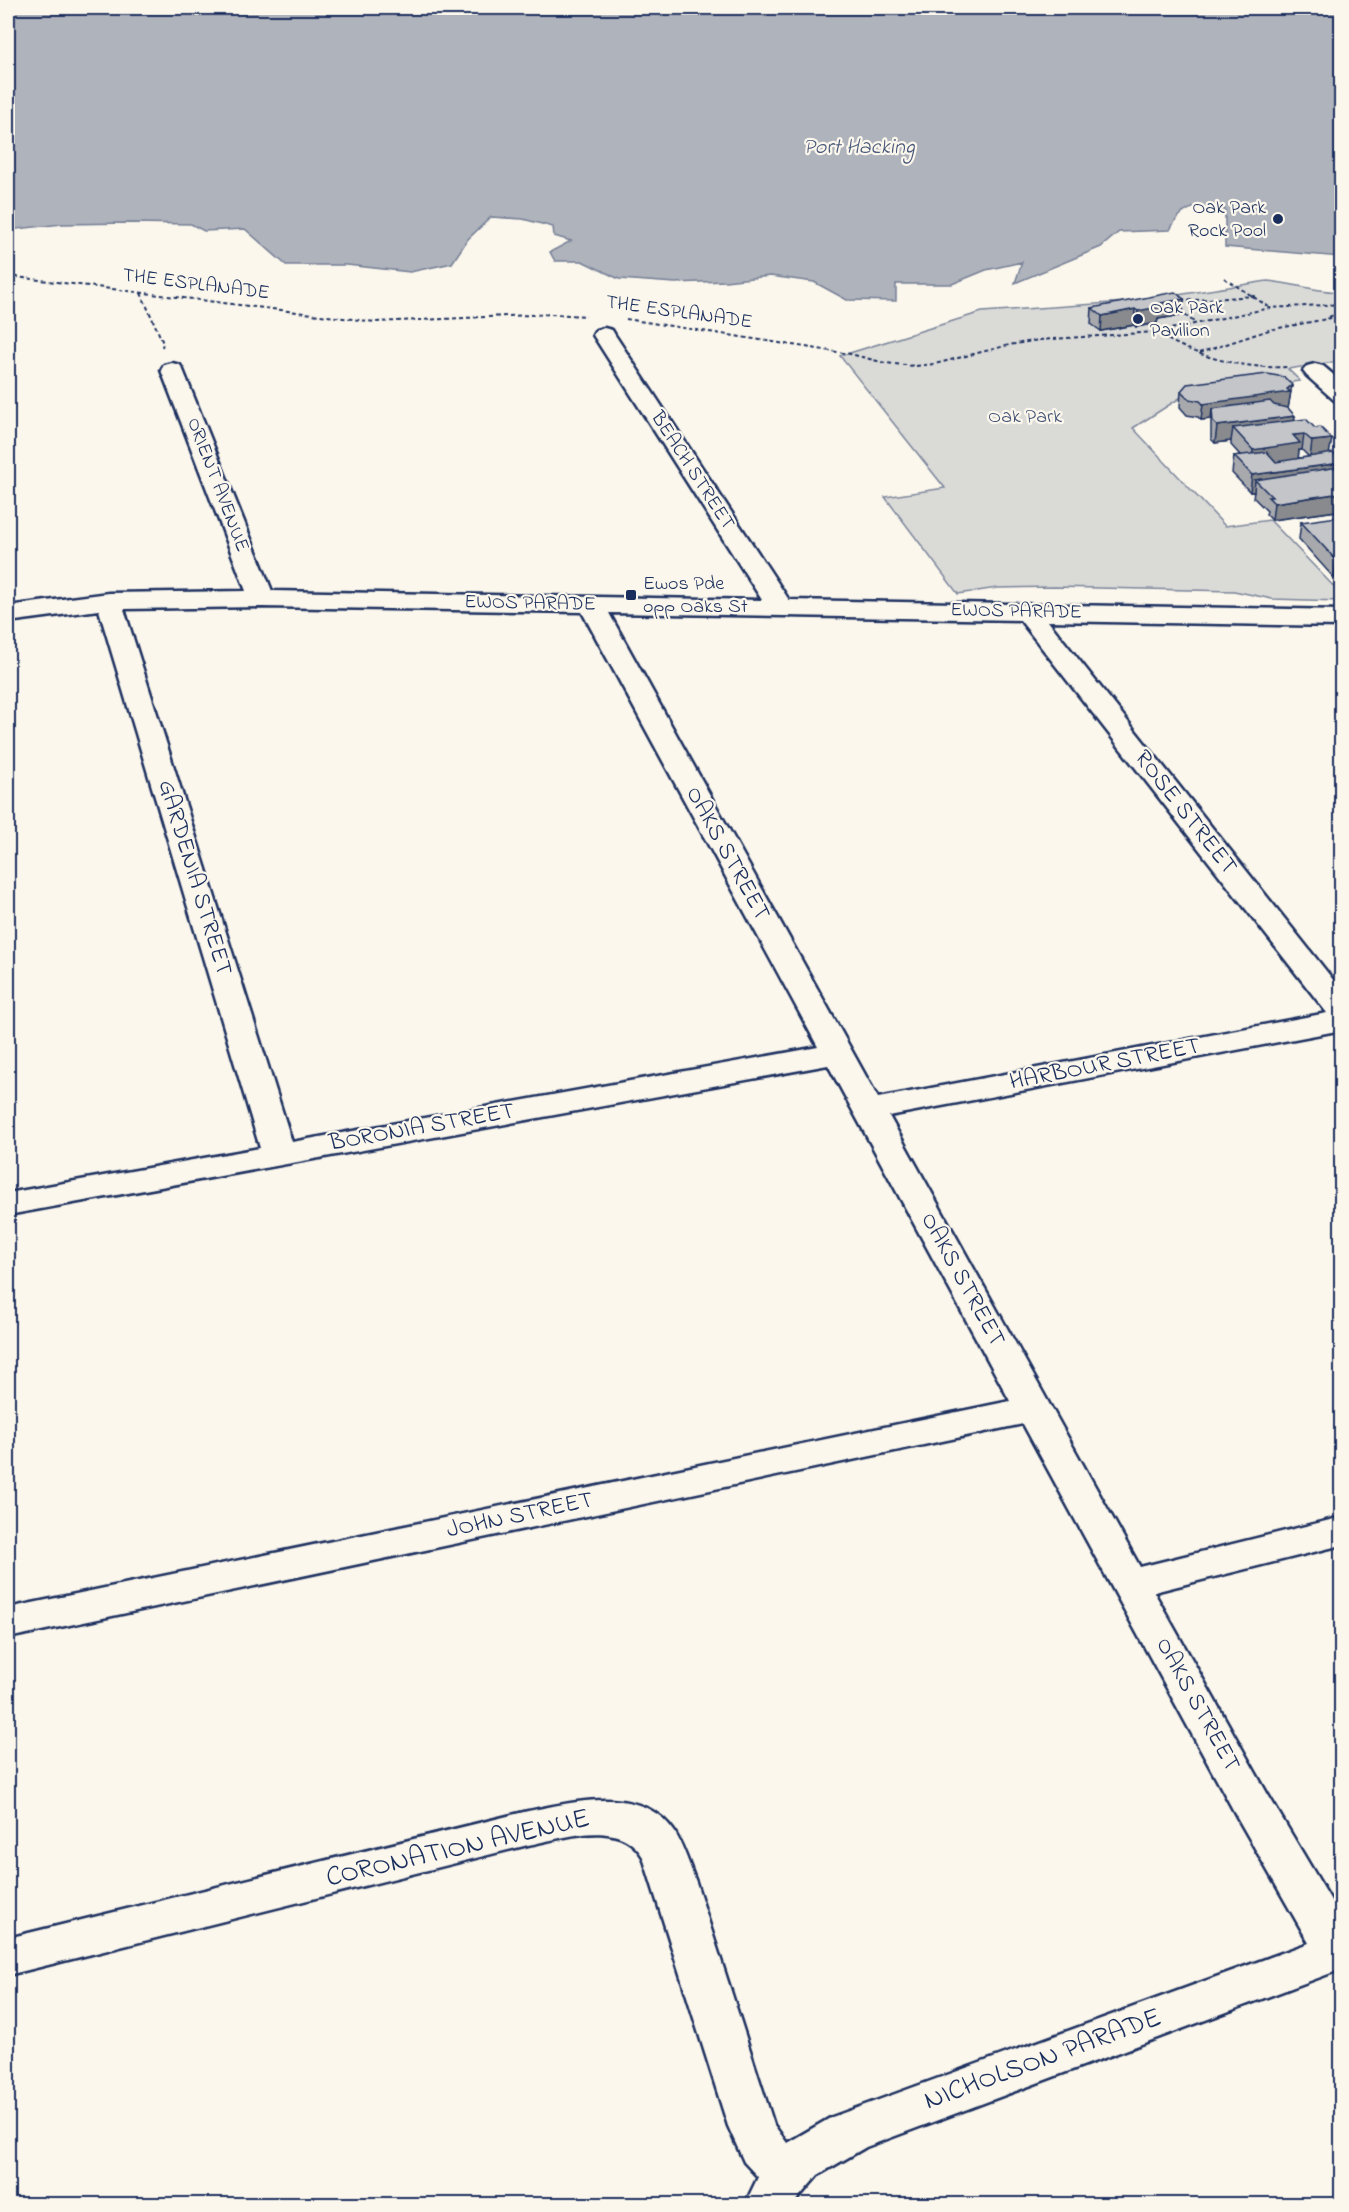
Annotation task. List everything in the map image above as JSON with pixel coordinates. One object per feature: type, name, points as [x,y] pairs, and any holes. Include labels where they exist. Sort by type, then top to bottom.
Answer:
[{"type":"street","name":"BEACH STREET","points":[[606,323],[780,607]]},
{"type":"street","name":"ORIENT AVENUE","points":[[172,370],[262,600]]},
{"type":"street","points":[[1316,370],[1341,395]]},
{"type":"street","name":"EWOS PARADE","points":[[8,614],[109,602],[262,600],[1341,618]]},
{"type":"street","name":"GARDENIA STREET","points":[[109,602],[279,1154]]},
{"type":"street","name":"OAKS STREET","points":[[591,605],[1129,1584],[1247,1795],[1339,1951]]},
{"type":"street","name":"ROSE STREET","points":[[1028,613],[1341,1012]]},
{"type":"street","name":"HARBOUR STREET","points":[[869,1110],[1341,1020]]},
{"type":"street","name":"BORONIA STREET","points":[[8,1204],[836,1054]]},
{"type":"street","name":"JOHN STREET","points":[[8,1623],[1032,1409]]},
{"type":"street","points":[[1129,1584],[1341,1530]]},
{"type":"street","name":"CORONATION AVENUE","points":[[8,1957],[528,1828],[607,1816],[625,1818],[644,1827],[658,1844],[674,1882],[751,2126],[777,2189]]},
{"type":"street","name":"NICHOLSON PARADE","points":[[777,2189],[802,2158],[819,2146],[849,2132],[1339,1951]]},
{"type":"path","name":"THE ESPLANADE","points":[[8,276],[376,322],[552,314],[850,354],[885,363],[915,366],[944,363],[1009,345],[1039,340],[1156,332],[1270,308],[1341,304]]},
{"type":"path","points":[[1224,278],[1255,296],[1270,308]]},
{"type":"path","points":[[140,293],[163,343],[159,359],[172,370]]},
{"type":"path","points":[[1178,301],[1255,296]]},
{"type":"path","points":[[1176,309],[1195,323]]},
{"type":"path","points":[[1323,319],[1341,311]]},
{"type":"path","points":[[1198,353],[1237,339],[1341,316]]},
{"type":"path","points":[[1156,332],[1173,344],[1198,353],[1263,366],[1288,367]]},
{"type":"green space","name":"Oak Park","points":[[1267,281],[1322,291],[1341,292],[1341,370],[1333,362],[1288,369],[1300,381],[1183,396],[1133,428],[1225,526],[1270,520],[1341,594],[1341,601],[1272,599],[1234,591],[1054,587],[997,588],[958,594],[885,497],[945,488],[840,356],[982,312],[1139,301]]},
{"type":"water","name":"Port Hacking","points":[[8,8],[1341,8],[1341,257],[1225,247],[1225,210],[1200,207],[1187,210],[1175,221],[1170,230],[1119,232],[1101,247],[1015,283],[1022,262],[986,270],[952,284],[896,284],[896,301],[847,300],[814,282],[770,276],[675,283],[619,279],[582,261],[555,261],[550,252],[571,241],[554,236],[553,227],[523,219],[491,217],[468,239],[452,263],[410,272],[347,265],[286,265],[245,229],[204,231],[191,224],[132,223],[62,224],[8,230]]},
{"type":"building","points":[[1175,292],[1184,299],[1155,304],[1159,307],[1102,316],[1092,308]]},
{"type":"building","points":[[1267,374],[1284,377],[1292,385],[1287,389],[1290,392],[1203,404],[1200,401],[1189,399],[1181,391],[1187,384]]},
{"type":"building","points":[[1270,401],[1274,405],[1288,408],[1295,416],[1217,426],[1213,422],[1212,409]]},
{"type":"building","points":[[1306,419],[1315,428],[1320,427],[1332,439],[1312,441],[1304,434],[1293,435],[1300,443],[1253,450],[1233,428]]},
{"type":"building","points":[[1267,452],[1276,462],[1333,453],[1341,463],[1252,475],[1234,456]]},
{"type":"building","points":[[1341,467],[1341,493],[1274,503],[1268,497],[1272,497],[1255,480],[1332,468]]},
{"type":"building","points":[[1337,517],[1341,520],[1341,560],[1336,560],[1301,522]]},
{"type":"place","name":"Oak Park Rock Pool","points":[[1278,219]]},
{"type":"place","name":"Oak Park Pavilion","points":[[1138,319]]},
{"type":"place","name":"Ewos Pde opp Oaks St","points":[[631,595]]}]
